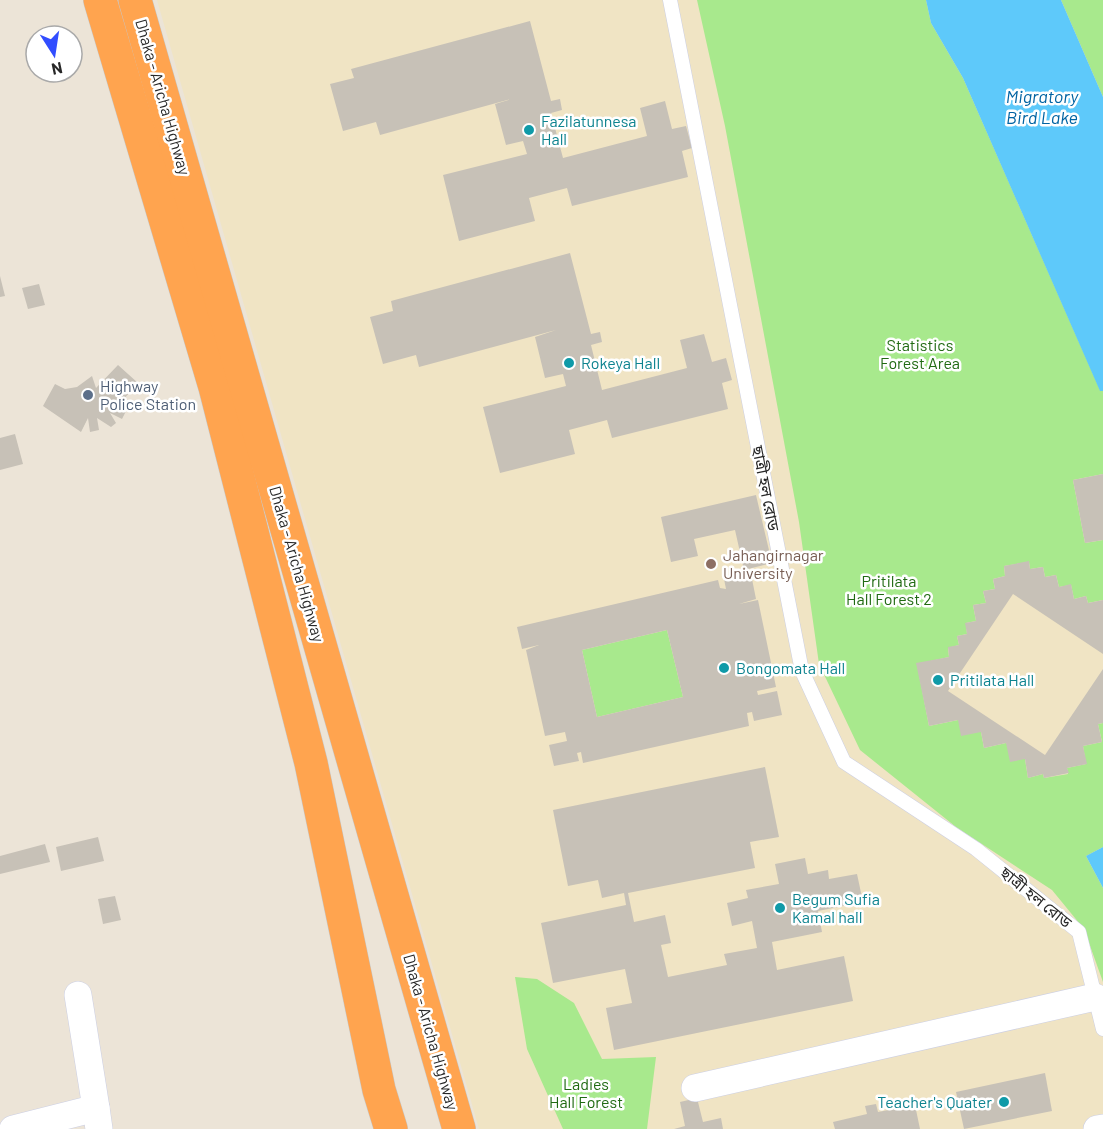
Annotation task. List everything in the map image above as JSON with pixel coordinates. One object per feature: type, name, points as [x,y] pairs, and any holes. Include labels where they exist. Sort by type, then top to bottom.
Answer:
[{"type":"highway","name":"Dhaka - Aricha Highway","points":[[100,0],[215,387],[311,763],[379,1090],[391,1129]]},
{"type":"highway","name":"Dhaka - Aricha Highway","points":[[135,0],[459,1129]]},
{"type":"street","points":[[13,1129],[98,1119],[78,995]]},
{"type":"street","points":[[695,1088],[1095,997]]},
{"type":"street","points":[[1096,1129],[1103,1128]]},
{"type":"lane","name":"ছাত্রী হল রোড","points":[[670,0],[802,671],[844,762],[976,849],[1079,932],[1103,1029]]},
{"type":"shaded area","name":"Jahangirnagar University","points":[[157,0],[1103,0],[1103,1129],[479,1129]]},
{"type":"green space","name":"Statistics Forest Area","points":[[697,0],[926,0],[931,23],[963,78],[1100,390],[1103,391],[1103,474],[1073,480],[1085,543],[1103,540],[1103,600],[1088,603],[1086,596],[1074,599],[1071,585],[1059,587],[1056,575],[1045,577],[1043,567],[1030,569],[1029,562],[1004,566],[1005,576],[993,579],[995,589],[983,591],[986,603],[973,605],[976,621],[966,623],[967,634],[957,636],[959,645],[948,648],[949,657],[917,664],[929,726],[958,720],[981,732],[984,748],[1006,743],[1025,759],[1028,778],[1043,774],[1044,778],[1068,774],[1067,768],[1086,764],[1083,746],[1102,742],[1098,724],[1103,723],[1103,847],[1086,856],[1103,888],[1103,982],[1084,929],[1052,890],[956,827],[860,750],[819,664],[799,522],[725,126]]},
{"type":"green space","points":[[1061,0],[1103,0],[1103,97]]},
{"type":"green space","points":[[667,630],[683,697],[597,717],[582,650]]},
{"type":"green space","name":"Ladies Hall Forest","points":[[515,977],[537,979],[574,1003],[602,1059],[656,1057],[647,1129],[563,1129],[527,1049]]},
{"type":"water","name":"Migratory Bird Lake","points":[[926,0],[1061,0],[1103,97],[1103,391],[1100,391],[963,78],[931,23]]},
{"type":"water","points":[[1103,847],[1103,888],[1086,856]]},
{"type":"building","name":"Fazilatunnesa Hall","points":[[530,21],[551,101],[560,99],[562,110],[551,113],[563,158],[647,136],[640,108],[665,101],[672,129],[686,126],[692,148],[682,151],[688,177],[572,206],[567,188],[529,198],[535,221],[459,241],[443,175],[527,154],[523,141],[506,145],[495,104],[515,98],[380,135],[376,122],[343,131],[330,84],[354,78],[351,69]]},
{"type":"building","name":"Rokeya Hall","points":[[570,253],[591,334],[600,332],[602,342],[591,345],[602,390],[687,368],[680,340],[704,334],[712,362],[726,358],[732,380],[722,383],[728,409],[612,438],[607,420],[569,430],[575,454],[500,473],[483,407],[566,386],[563,374],[545,378],[535,337],[556,330],[419,367],[416,355],[383,364],[370,317],[393,311],[391,301]]},
{"type":"building","points":[[0,276],[5,296],[0,297]]},
{"type":"building","points":[[39,284],[45,305],[28,309],[22,288]]},
{"type":"building","name":"Highway Police Station","points":[[118,365],[138,383],[122,401],[128,407],[122,419],[110,413],[116,423],[111,427],[97,418],[99,430],[90,432],[88,418],[81,432],[43,406],[55,384],[65,389],[77,387],[92,376],[96,388]]},
{"type":"building","points":[[15,434],[23,464],[0,470],[0,438]]},
{"type":"building","points":[[1103,474],[1103,540],[1085,543],[1073,480]]},
{"type":"building","points":[[756,495],[772,563],[744,570],[735,530],[694,539],[698,556],[671,562],[661,517]]},
{"type":"building","name":"Pritilata Hall","points":[[1029,561],[1030,569],[1043,567],[1045,577],[1056,575],[1059,587],[1071,584],[1074,599],[1086,596],[1088,603],[1103,600],[1103,654],[1013,594],[948,691],[1045,755],[1103,669],[1103,723],[1098,724],[1102,742],[1083,746],[1087,764],[1067,768],[1069,773],[1044,778],[1043,774],[1028,778],[1025,759],[1010,762],[1006,743],[984,748],[981,732],[961,736],[958,720],[929,726],[916,663],[949,657],[948,647],[959,645],[957,636],[967,634],[965,623],[976,621],[973,605],[986,603],[983,591],[995,589],[993,579],[1005,576],[1004,566]]},
{"type":"building","name":"Bongomata Hall","points":[[751,574],[756,599],[739,604],[758,600],[776,687],[757,691],[758,695],[777,691],[782,715],[754,721],[752,712],[747,713],[749,726],[583,763],[581,752],[577,753],[579,761],[554,766],[549,745],[567,741],[565,732],[545,736],[526,650],[539,645],[522,649],[517,627],[718,580],[720,588],[726,589],[724,579]],"holes":[[[667,630],[683,697],[597,717],[582,650]]]},
{"type":"building","name":"Begum Sufia Kamal hall","points":[[765,767],[779,837],[750,842],[755,868],[628,893],[634,922],[665,915],[671,943],[661,945],[668,977],[727,965],[724,954],[757,948],[752,921],[732,926],[727,903],[748,898],[746,890],[779,884],[775,864],[805,858],[808,874],[828,870],[829,879],[857,874],[863,902],[818,911],[822,932],[772,942],[777,970],[844,956],[853,1001],[614,1050],[606,1008],[632,1003],[625,969],[553,983],[541,923],[626,905],[624,893],[602,898],[598,880],[568,886],[553,810]]},
{"type":"building","points":[[98,837],[104,861],[61,871],[56,847]]},
{"type":"building","points":[[45,844],[50,862],[0,874],[0,856]]},
{"type":"building","points":[[115,896],[121,920],[103,924],[98,899]]},
{"type":"building","name":"Teacher's Quater","points":[[1045,1073],[1052,1111],[964,1129],[956,1092]]},
{"type":"building","points":[[697,1098],[703,1122],[721,1118],[723,1129],[674,1129],[685,1126],[680,1102]]},
{"type":"building","name":"Teacher's Quater","points":[[876,1104],[878,1112],[915,1105],[920,1129],[835,1129],[833,1122],[867,1114],[865,1106]]},
{"type":"place","name":"Fazilatunnesa Hall","points":[[529,130]]},
{"type":"place","name":"Rokeya Hall","points":[[569,363]]},
{"type":"place","name":"Highway Police Station","points":[[88,395]]},
{"type":"place","name":"Jahangirnagar University","points":[[711,564]]},
{"type":"place","name":"Bongomata Hall","points":[[724,668]]},
{"type":"place","name":"Pritilata Hall","points":[[938,680]]},
{"type":"place","name":"Begum Sufia Kamal hall","points":[[780,908]]},
{"type":"place","name":"Teacher's Quater","points":[[1004,1102]]},
{"type":"park label","name":"Pritilata Hall Forest 2","points":[[889,590]]}]
